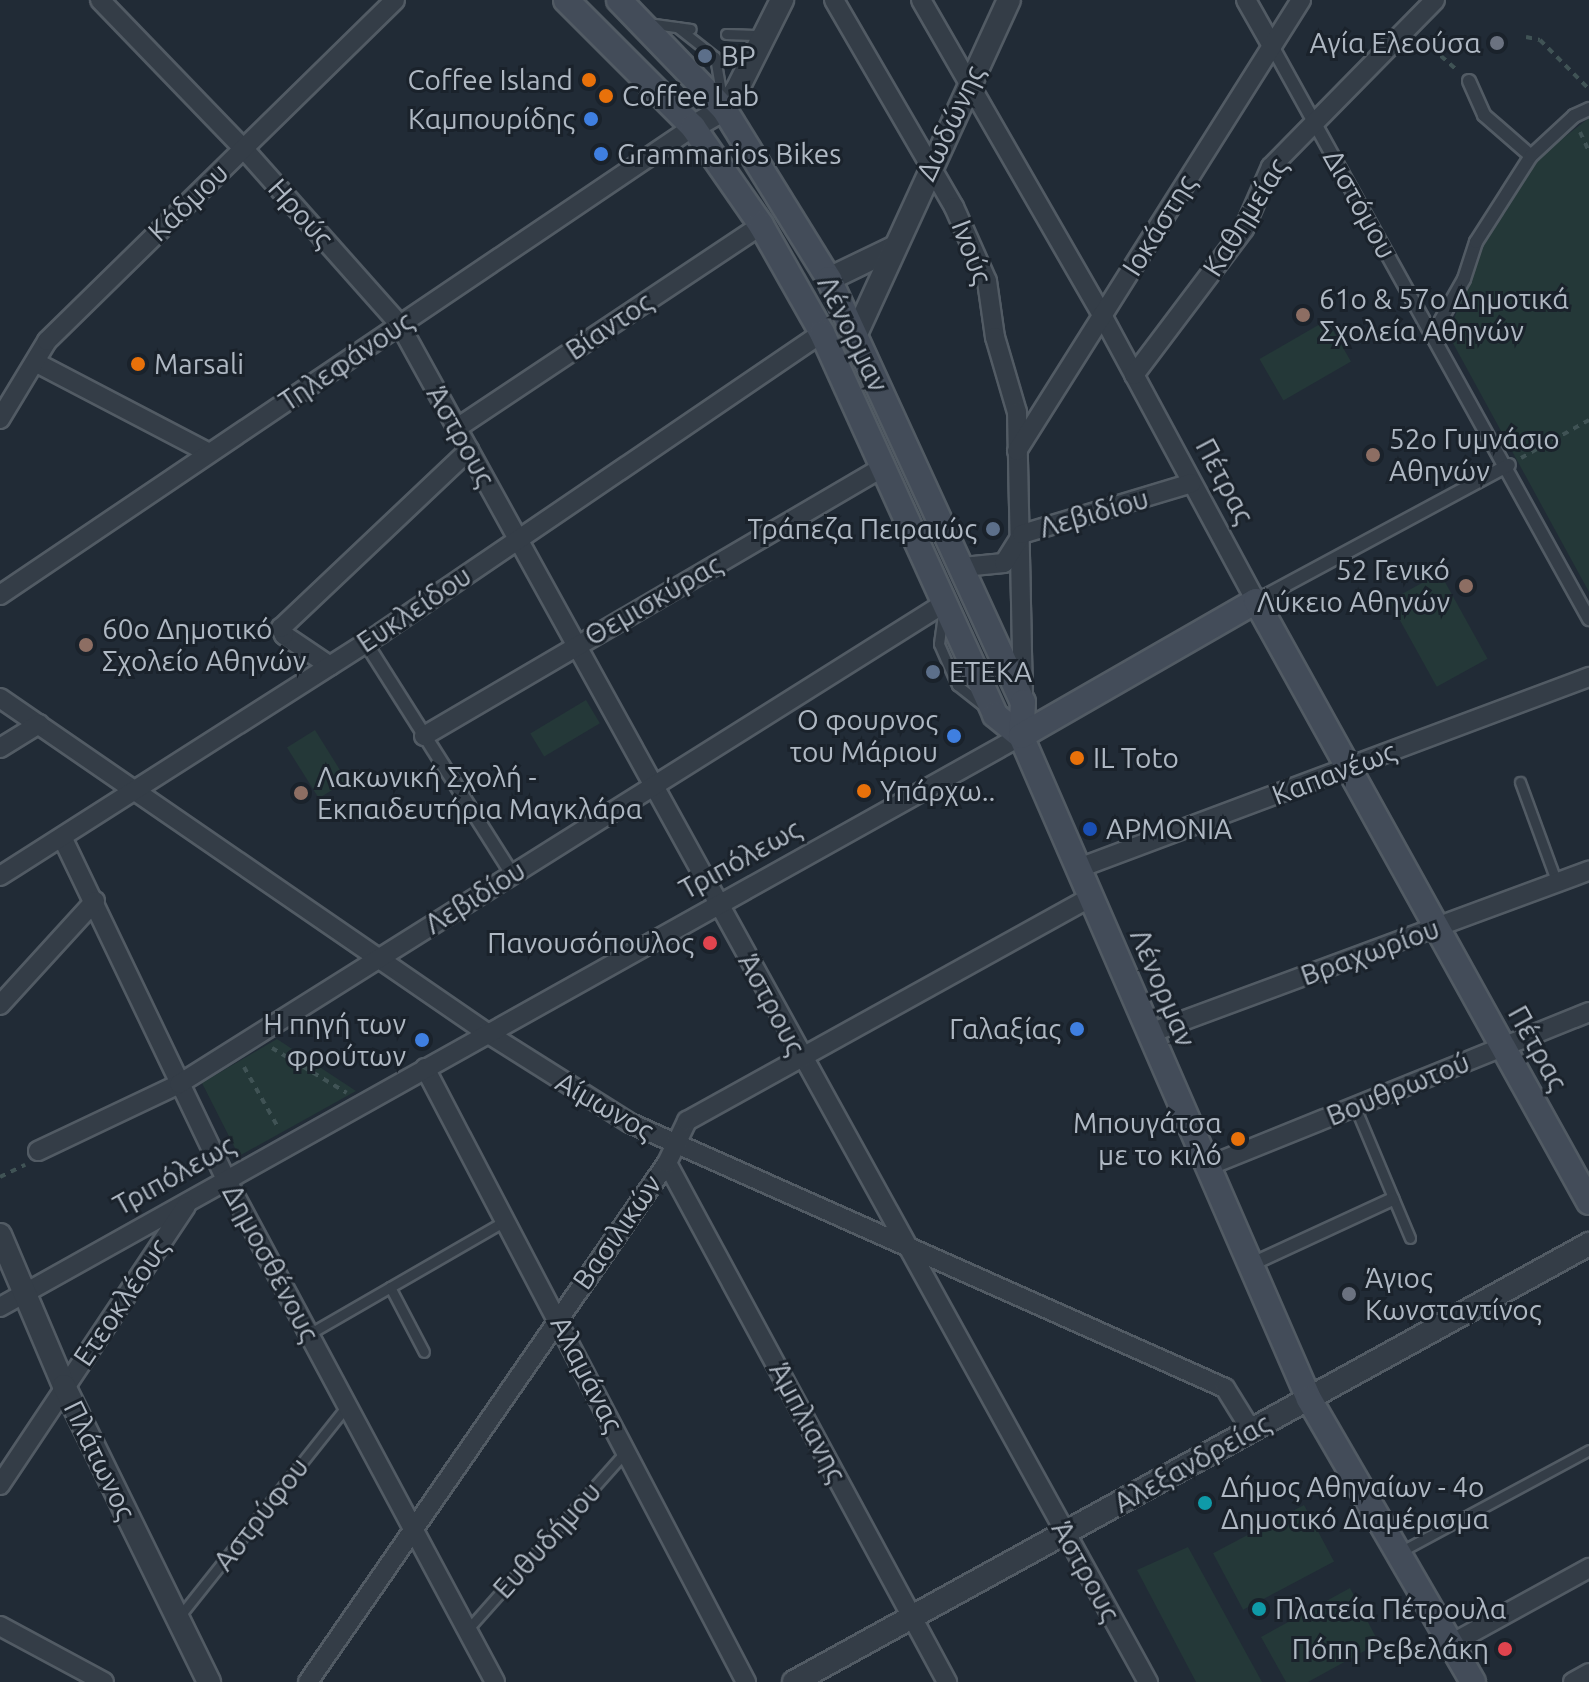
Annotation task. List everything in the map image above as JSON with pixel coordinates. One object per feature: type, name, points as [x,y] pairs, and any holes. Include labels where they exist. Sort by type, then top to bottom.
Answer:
[{"type":"main road","name":"Λένορμαν","points":[[566,0],[693,127],[761,225],[822,333],[995,715],[1021,736]]},
{"type":"main road","name":"Λένορμαν","points":[[619,0],[724,109],[829,279],[1023,702],[1021,736],[1309,1399],[1473,1682]]},
{"type":"main road","name":"Τριπόλεως","points":[[1021,736],[1256,601]]},
{"type":"main road","name":"Πέτρας","points":[[1256,601],[1589,1202]]},
{"type":"street","name":"Ηρούς","points":[[100,0],[243,148],[400,325]]},
{"type":"street","name":"Κάδμου","points":[[0,419],[47,341],[395,0]]},
{"type":"street","points":[[693,127],[724,109],[782,0]]},
{"type":"street","name":"Ινούς","points":[[834,0],[972,240],[987,281],[995,337],[1017,412],[1022,534]]},
{"type":"street","name":"Πέτρας","points":[[921,0],[1102,315],[1256,601]]},
{"type":"street","name":"Δωδώνης","points":[[856,334],[928,168],[1009,0]]},
{"type":"street","name":"Διστόμου","points":[[1246,0],[1432,336],[1509,465],[1589,619]]},
{"type":"street","name":"Ιοκάστης","points":[[1017,451],[1301,0]]},
{"type":"street","name":"Καθημείας","points":[[1134,375],[1244,229],[1271,167],[1435,0]]},
{"type":"street","points":[[1469,81],[1484,115],[1531,156]]},
{"type":"street","points":[[1432,336],[1464,279],[1476,242],[1531,156],[1574,116],[1589,109]]},
{"type":"street","name":"Τηλεφάνους","points":[[0,595],[693,127]]},
{"type":"street","name":"Βίαντος","points":[[457,428],[761,225]]},
{"type":"street","points":[[829,279],[893,248]]},
{"type":"street","name":"Άστρους","points":[[400,325],[800,1056],[1148,1682]]},
{"type":"street","name":"Ευκλείδου","points":[[0,876],[366,643],[822,333]]},
{"type":"street","points":[[35,362],[209,453]]},
{"type":"street","points":[[330,666],[284,635],[281,628],[469,450]]},
{"type":"street","name":"Τριπόλεως","points":[[1256,601],[1509,465]]},
{"type":"street","name":"Θεμισκύρας","points":[[424,736],[883,467]]},
{"type":"street","name":"Λεβιδίου","points":[[963,567],[1004,563],[1022,534],[1192,483]]},
{"type":"street","name":"Λένορμαν","points":[[1022,534],[1023,702]]},
{"type":"street","name":"Λεβιδίου","points":[[38,1151],[179,1084],[945,603]]},
{"type":"street","points":[[366,643],[512,874]]},
{"type":"street","name":"Καπανέως","points":[[1079,868],[1589,677]]},
{"type":"street","name":"Αίμωνος","points":[[0,698],[487,1033],[617,1116],[910,1251],[1225,1388],[1251,1430]]},
{"type":"street","points":[[0,748],[39,724]]},
{"type":"street","name":"Τριπόλεως","points":[[0,1307],[1021,736]]},
{"type":"street","name":"Δημοσθένους","points":[[62,837],[227,1181],[345,1408],[416,1529],[495,1682]]},
{"type":"street","name":"Βραχωρίου","points":[[1150,1033],[1589,871]]},
{"type":"street","name":"Βασιλικών","points":[[308,1682],[416,1529],[558,1316],[667,1163],[673,1144],[687,1121],[1091,897]]},
{"type":"street","points":[[0,1005],[95,901]]},
{"type":"street","name":"Βουθρωτού","points":[[1208,1166],[1589,1012]]},
{"type":"street","name":"Αλαμάνας","points":[[425,1068],[558,1316],[746,1682]]},
{"type":"street","name":"Άμπλιανης","points":[[667,1163],[947,1682]]},
{"type":"street","points":[[1250,1265],[1393,1199]]},
{"type":"street","name":"Ετεοκλέους","points":[[0,1485],[190,1200]]},
{"type":"street","name":"Πλάτωνος","points":[[0,1235],[27,1292],[64,1386],[209,1682]]},
{"type":"street","name":"Αλεξανδρείας","points":[[794,1682],[1589,1244]]},
{"type":"street","points":[[1451,1644],[1589,1568]]},
{"type":"street","points":[[0,1626],[94,1680]]},
{"type":"street","points":[[1573,1682],[1589,1673]]},
{"type":"lane","points":[[640,22],[691,29]]},
{"type":"lane","points":[[677,27],[715,57],[724,109]]},
{"type":"lane","points":[[726,34],[765,36]]},
{"type":"lane","points":[[1520,782],[1557,883]]},
{"type":"lane","points":[[1355,1107],[1410,1238]]},
{"type":"lane","points":[[309,1334],[505,1221]]},
{"type":"lane","points":[[390,1287],[424,1352]]},
{"type":"lane","name":"Αστρύφου","points":[[177,1619],[345,1408]]},
{"type":"lane","name":"Ευθυδήμου","points":[[468,1629],[627,1450]]},
{"type":"lane","points":[[1398,1553],[1589,1450]]},
{"type":"path","points":[[1409,27],[1469,81]]},
{"type":"path","points":[[1526,37],[1540,40],[1589,89]]},
{"type":"path","points":[[1509,465],[1589,420]]},
{"type":"path","points":[[253,1037],[363,1103]]},
{"type":"path","points":[[234,1048],[288,1145]]},
{"type":"path","points":[[0,1177],[29,1163],[38,1151]]},
{"type":"green space","points":[[1589,118],[1589,592],[1448,334],[1484,243],[1535,160]]},
{"type":"green space","points":[[1327,320],[1351,362],[1283,401],[1259,359]]},
{"type":"green space","points":[[1440,573],[1488,659],[1437,687],[1389,601]]},
{"type":"green space","points":[[586,700],[600,723],[544,757],[530,733]]},
{"type":"green space","points":[[315,730],[347,781],[319,798],[287,747]]},
{"type":"green space","points":[[277,1039],[356,1091],[239,1156],[202,1083]]},
{"type":"green space","points":[[1304,1505],[1334,1562],[1243,1610],[1213,1553]]},
{"type":"green space","points":[[1188,1547],[1262,1682],[1196,1682],[1137,1570]]},
{"type":"green space","points":[[1350,1588],[1379,1643],[1308,1682],[1286,1682],[1261,1637]]},
{"type":"place","name":"Αγία Ελεούσα","points":[[1497,43]]},
{"type":"place","name":"BP","points":[[705,56]]},
{"type":"place","name":"Coffee Island","points":[[589,80]]},
{"type":"place","name":"Coffee Lab","points":[[606,96]]},
{"type":"place","name":"Καμπουρίδης","points":[[591,119]]},
{"type":"place","name":"Grammarios Bikes","points":[[601,154]]},
{"type":"place","name":"61ο & 57ο Δημοτικά Σχολεία Αθηνών","points":[[1303,315]]},
{"type":"place","name":"Marsali","points":[[138,364]]},
{"type":"place","name":"52ο Γυμνάσιο Αθηνών","points":[[1373,455]]},
{"type":"place","name":"Τράπεζα Πειραιώς","points":[[993,529]]},
{"type":"place","name":"52 Γενικό Λύκειο Αθηνών","points":[[1466,586]]},
{"type":"place","name":"60ο Δημοτικό Σχολείο Αθηνών","points":[[86,645]]},
{"type":"place","name":"ΕΤΕΚΑ","points":[[933,672]]},
{"type":"place","name":"Ο φουρνος του Μάριου","points":[[954,736]]},
{"type":"place","name":"IL Toto","points":[[1077,758]]},
{"type":"place","name":"Υπάρχω..","points":[[864,791]]},
{"type":"place","name":"Λακωνική Σχολή - Εκπαιδευτήρια Μαγκλάρα","points":[[301,793]]},
{"type":"place","name":"ΑΡΜΟΝΙΑ","points":[[1090,829]]},
{"type":"place","name":"Πανουσόπουλος","points":[[710,943]]},
{"type":"place","name":"Γαλαξίας","points":[[1077,1029]]},
{"type":"place","name":"Η πηγή των φρούτων","points":[[422,1040]]},
{"type":"place","name":"Μπουγάτσα με το κιλό","points":[[1238,1139]]},
{"type":"place","name":"Άγιος Κωνσταντίνος","points":[[1349,1294]]},
{"type":"place","name":"Δήμος Αθηναίων - 4ο Δημοτικό Διαμέρισμα","points":[[1205,1503]]},
{"type":"place","name":"Πλατεία Πέτρουλα","points":[[1259,1609]]},
{"type":"place","name":"Πόπη Ρεβελάκη","points":[[1505,1649]]}]
